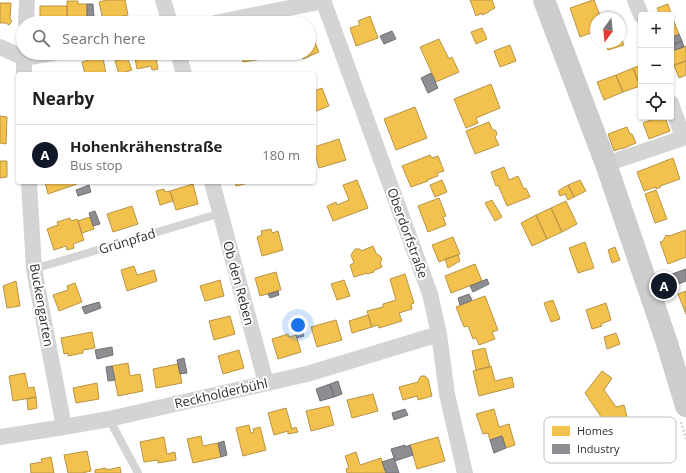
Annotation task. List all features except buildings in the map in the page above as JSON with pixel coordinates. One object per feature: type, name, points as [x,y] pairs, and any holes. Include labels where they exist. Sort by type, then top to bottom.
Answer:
[{"type":"main road","points":[[544,0],[606,164],[665,336],[685,402]]},
{"type":"street","points":[[26,16],[27,0]]},
{"type":"street","points":[[163,0],[168,16]]},
{"type":"street","points":[[247,16],[324,0]]},
{"type":"street","name":"Oberdorfstraße","points":[[324,0],[430,294],[439,334],[447,394],[463,472]]},
{"type":"street","points":[[0,47],[16,57]]},
{"type":"street","points":[[180,60],[183,72]]},
{"type":"street","points":[[606,164],[684,137],[674,111]]},
{"type":"street","name":"Buckengarten","points":[[29,184],[34,269],[64,427]]},
{"type":"street","name":"Ob den Reben","points":[[213,184],[266,384]]},
{"type":"street","name":"Reckholderbühl","points":[[0,437],[64,427],[266,384],[306,374],[439,334]]},
{"type":"lane","name":"Grünpfad","points":[[34,269],[221,213]]},
{"type":"lane","points":[[109,418],[138,473]]},
{"type":"place","name":"Hohenkrähenstraße","points":[[664,286]]}]
